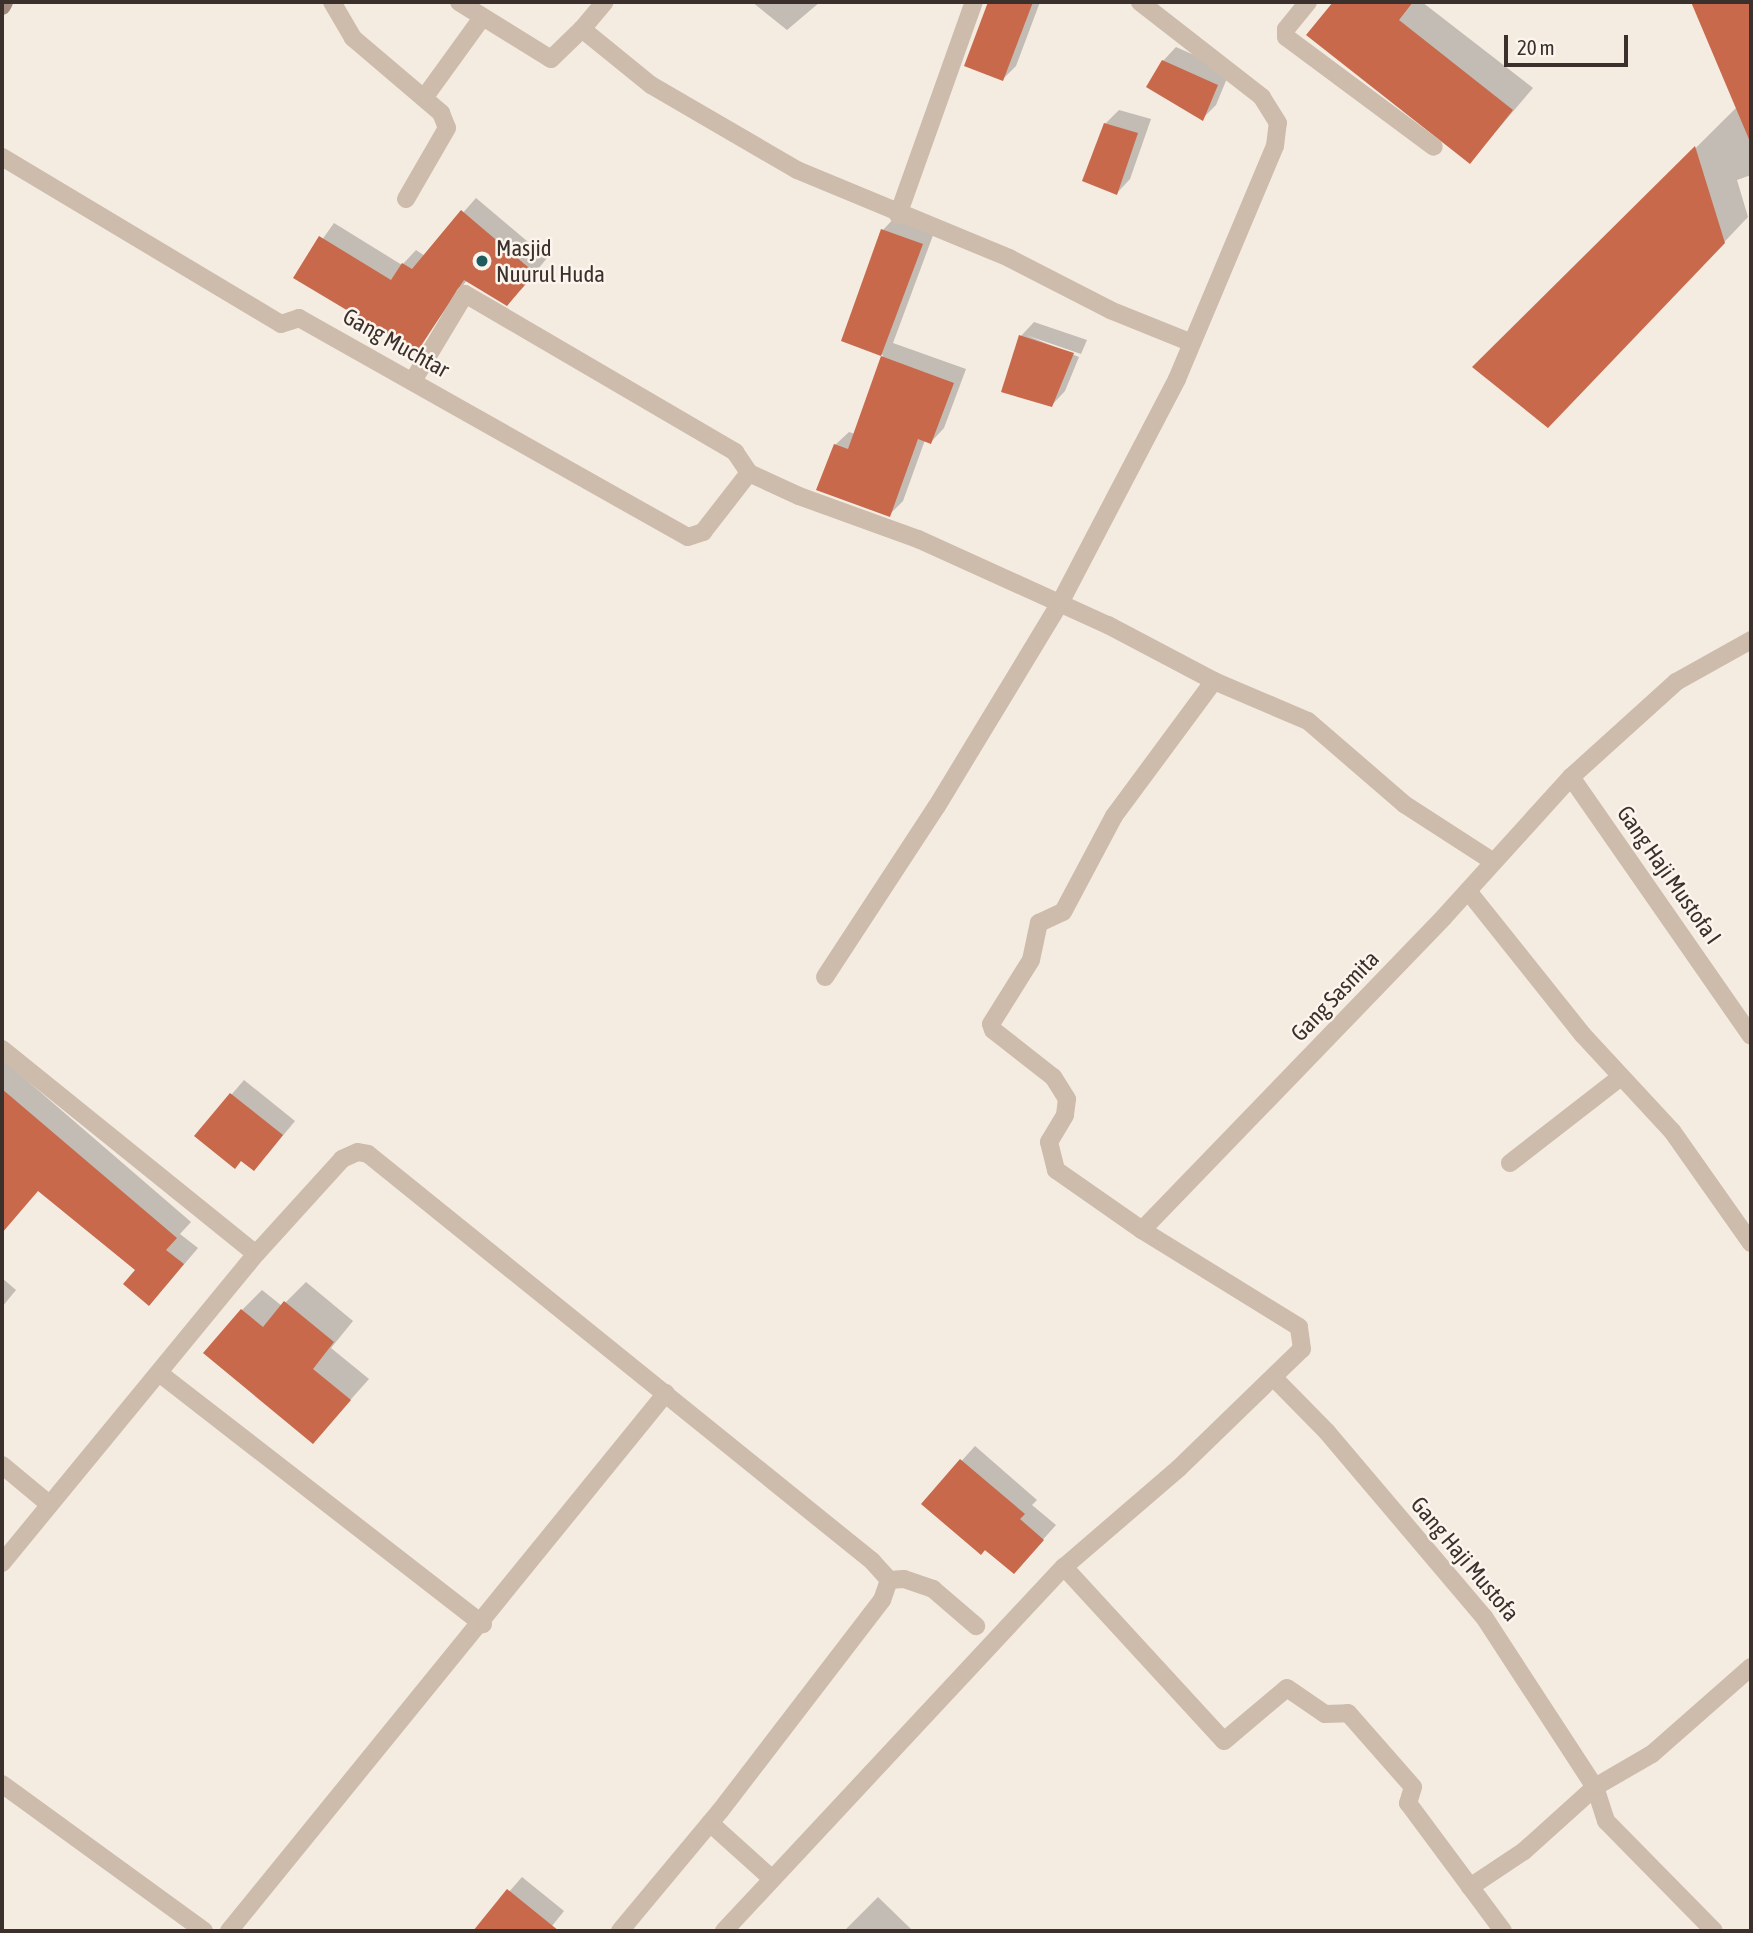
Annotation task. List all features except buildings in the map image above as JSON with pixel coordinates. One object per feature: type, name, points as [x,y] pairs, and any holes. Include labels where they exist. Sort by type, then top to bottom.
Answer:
[{"type":"street","points":[[332,2],[353,38],[441,113],[447,128],[406,199]]},
{"type":"street","points":[[459,2],[551,60],[605,2]]},
{"type":"street","points":[[898,215],[974,2]]},
{"type":"street","points":[[825,977],[937,806],[1060,603],[1192,344],[1242,233],[1275,146],[1278,123],[1262,97],[1140,2]]},
{"type":"street","points":[[1308,2],[1286,29],[1286,37],[1434,147]]},
{"type":"street","points":[[424,98],[482,18]]},
{"type":"street","points":[[582,29],[662,91],[797,170],[898,215],[1009,258],[1110,310],[1192,344]]},
{"type":"street","name":"Gang Muchtar","points":[[2,157],[281,324],[299,318],[414,379],[688,537],[703,532],[750,473]]},
{"type":"street","points":[[414,379],[465,294],[735,452],[750,473],[799,496],[918,539],[1060,603],[1214,681],[1308,721],[1404,804],[1492,862]]},
{"type":"street","name":"Gang Sasmita","points":[[1142,1230],[1468,891],[1571,777],[1676,682],[1751,640]]},
{"type":"street","points":[[724,1931],[770,1877],[1064,1567],[1275,1379],[1301,1349],[1299,1327],[1142,1230],[1056,1170],[1049,1142],[1065,1115],[1067,1099],[1053,1077],[993,1030],[991,1024],[1031,960],[1039,923],[1063,912],[1114,816],[1214,681]]},
{"type":"street","name":"Gang Haji Mustofa I","points":[[1571,777],[1751,1036]]},
{"type":"street","points":[[1468,891],[1621,1077],[1672,1131],[1751,1243]]},
{"type":"street","points":[[2,1049],[256,1254]]},
{"type":"street","points":[[1510,1163],[1621,1077]]},
{"type":"street","points":[[2,1563],[256,1254],[342,1159],[358,1152],[368,1154],[666,1393],[872,1560],[889,1580]]},
{"type":"street","points":[[159,1373],[483,1624]]},
{"type":"street","name":"Gang Haji Mustofa","points":[[1275,1379],[1327,1432],[1484,1617],[1595,1787],[1606,1821],[1714,1931]]},
{"type":"street","points":[[229,1931],[483,1624],[666,1393]]},
{"type":"street","points":[[2,1465],[49,1504]]},
{"type":"street","points":[[1064,1567],[1224,1741],[1287,1688],[1325,1714],[1348,1713],[1413,1787],[1408,1803],[1503,1931]]},
{"type":"street","points":[[889,1580],[904,1579],[933,1589],[976,1626]]},
{"type":"street","points":[[620,1931],[710,1823],[882,1600],[889,1580]]},
{"type":"street","points":[[1470,1887],[1524,1851],[1595,1787],[1652,1754],[1751,1667]]},
{"type":"street","points":[[2,1784],[204,1931]]},
{"type":"street","points":[[710,1823],[770,1877]]},
{"type":"place","name":"Masjid Nuurul Huda","points":[[482,261]]}]
